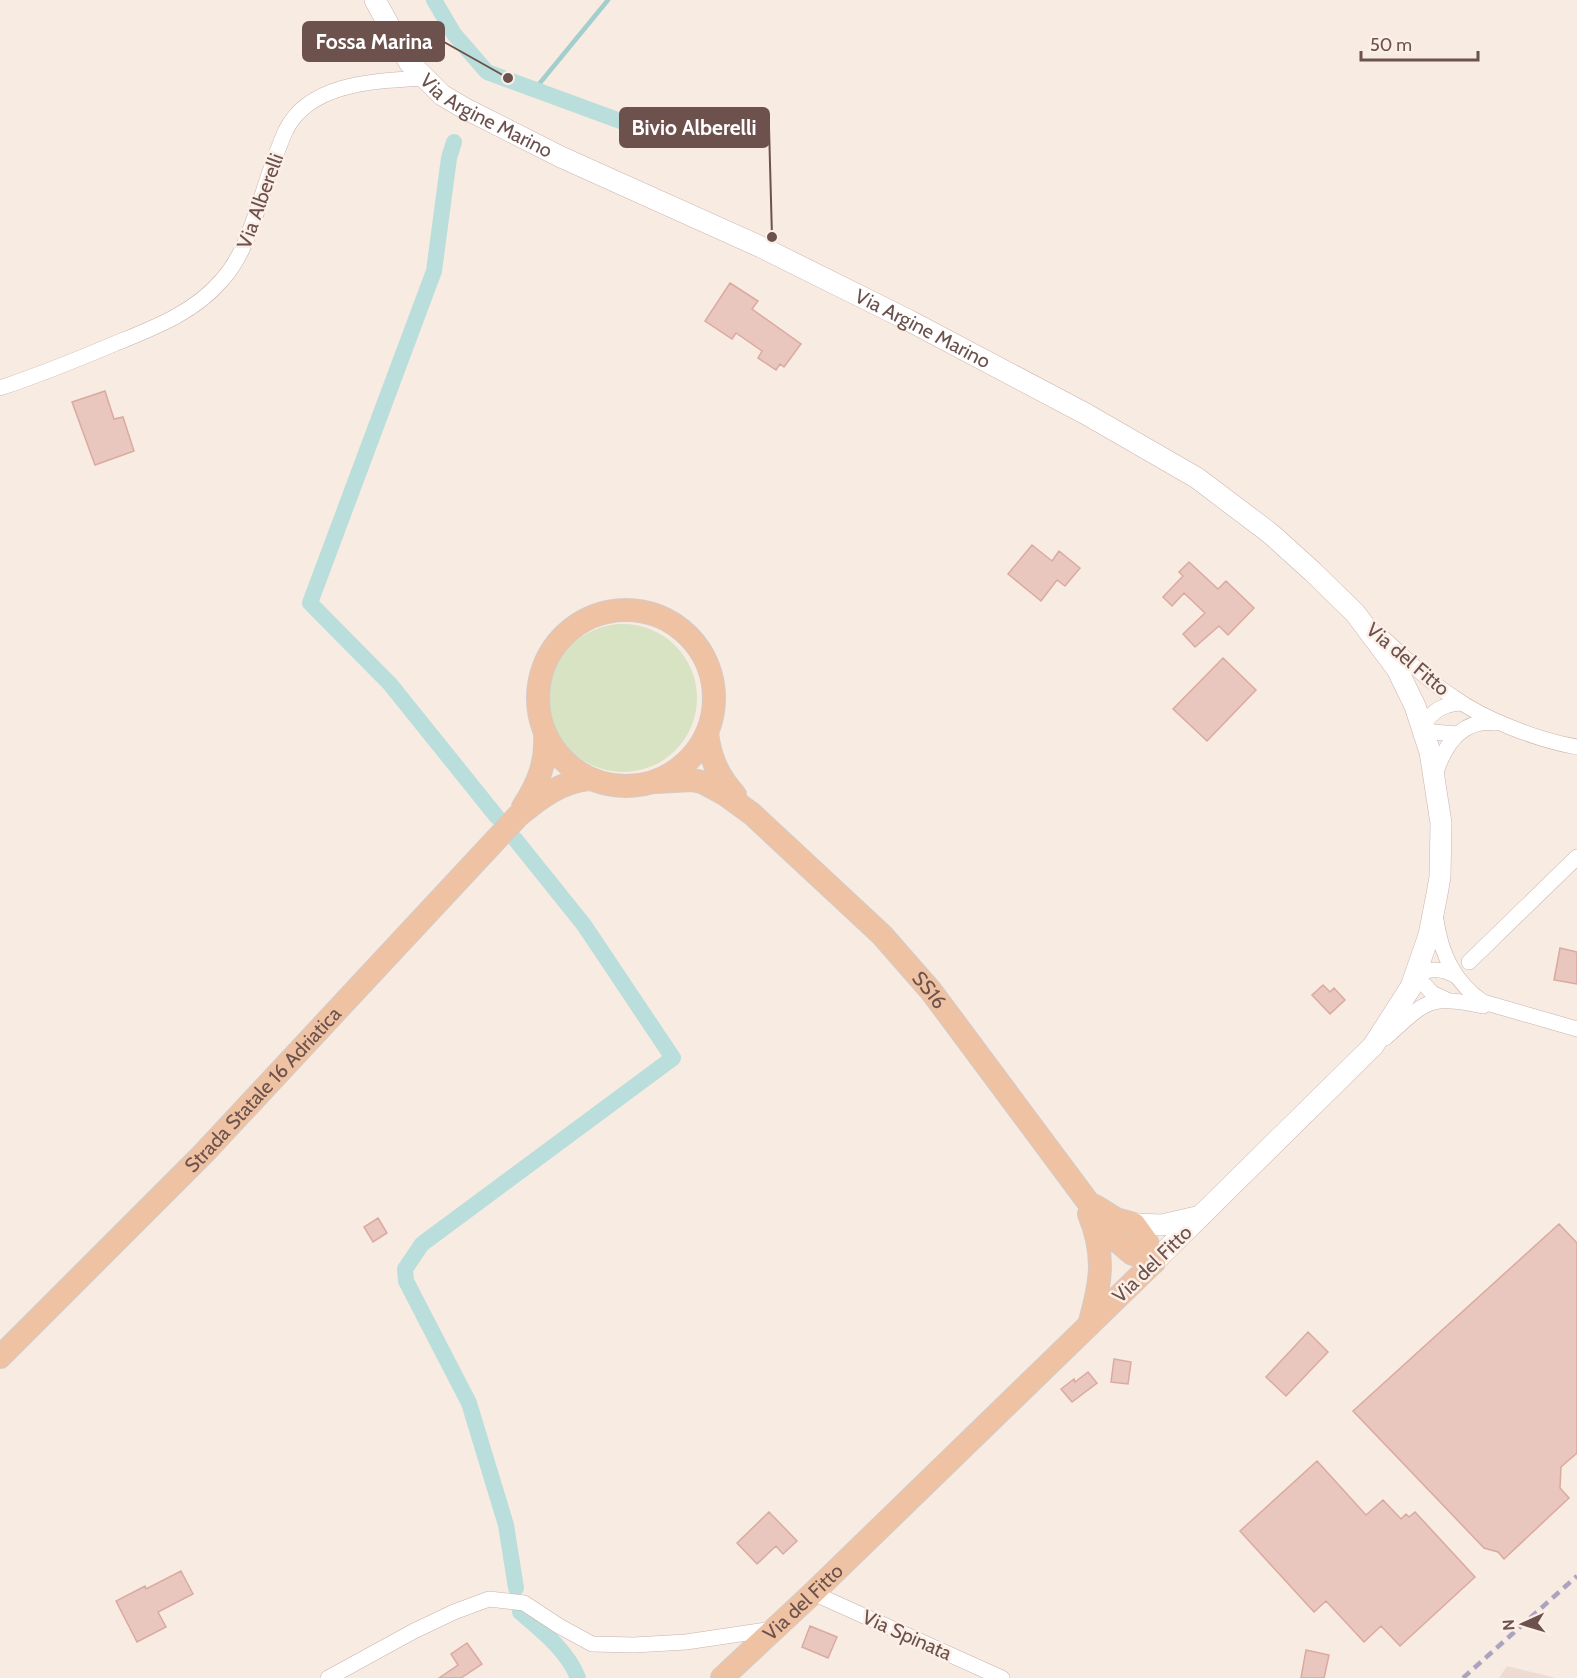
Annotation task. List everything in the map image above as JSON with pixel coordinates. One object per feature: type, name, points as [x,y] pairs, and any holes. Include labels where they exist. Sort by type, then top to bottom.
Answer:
[{"type":"main road","name":"Strada Statale 16 Adriatica","points":[[0,1357],[203,1154],[518,816],[551,790],[576,780],[589,779],[622,787],[645,785],[669,776],[692,758],[707,734],[712,718],[713,684],[702,653],[692,639],[665,619],[650,613],[625,610],[601,613],[571,629],[549,654],[538,686],[539,710],[546,751],[538,780],[518,816]]},
{"type":"main road","name":"SS16","points":[[707,734],[711,757],[718,773],[752,814]]},
{"type":"main road","name":"Strada Statale 16 Adriatica","points":[[545,735],[551,746],[568,765],[589,779]]},
{"type":"main road","name":"SS16","points":[[656,782],[679,779],[702,782],[726,795],[752,814],[868,921],[931,992],[1117,1241],[1131,1253],[1154,1262]]},
{"type":"main road","name":"SS16","points":[[1079,1190],[1105,1213],[1134,1224]]},
{"type":"main road","name":"SS16","points":[[1079,1190],[1096,1230],[1101,1263],[1098,1293],[1088,1326]]},
{"type":"main road","points":[[1134,1224],[1147,1242],[1154,1262]]},
{"type":"main road","name":"Via del Fitto","points":[[722,1678],[813,1593],[1154,1262]]},
{"type":"street","name":"Via Argine Marino","points":[[375,0],[410,62],[442,95],[561,157],[771,252],[908,320],[1086,414],[1197,478],[1271,534],[1355,613],[1397,669],[1411,696],[1422,726]]},
{"type":"street","name":"Via Alberelli","points":[[0,388],[55,369],[164,323],[199,302],[222,280],[240,255],[287,128],[301,110],[320,97],[344,88],[389,80],[424,78]]},
{"type":"street","name":"Via del Fitto","points":[[1355,613],[1430,680],[1473,710],[1549,740],[1577,747]]},
{"type":"street","name":"Via del Fitto","points":[[1154,1262],[1374,1046],[1412,987],[1435,909],[1441,854],[1441,823],[1435,775],[1422,726],[1434,711],[1443,706],[1462,703]]},
{"type":"street","name":"Via del Fitto","points":[[1435,775],[1446,746],[1465,728],[1478,723],[1507,725]]},
{"type":"street","points":[[1422,726],[1433,732],[1457,734]]},
{"type":"street","points":[[1469,962],[1577,857]]},
{"type":"street","points":[[1435,909],[1440,947],[1456,976],[1471,993],[1483,1002],[1577,1029]]},
{"type":"street","points":[[1449,1001],[1432,993],[1416,975],[1430,969],[1447,971],[1456,976]]},
{"type":"street","points":[[1374,1046],[1425,1004],[1449,1001],[1509,1010]]},
{"type":"street","name":"SS16","points":[[1134,1224],[1162,1225],[1202,1216]]},
{"type":"street","name":"Via Spinata","points":[[813,1593],[1002,1678]]},
{"type":"street","points":[[328,1678],[414,1630],[489,1599],[524,1603],[592,1644],[634,1645],[686,1642],[773,1629]]},
{"type":"shaded area","points":[[1507,1666],[1556,1678],[1499,1678]]},
{"type":"green space","points":[[623,624],[651,629],[676,645],[692,670],[697,698],[692,726],[676,751],[651,767],[623,772],[595,767],[570,751],[554,726],[549,698],[554,670],[570,645],[595,629]]},
{"type":"building","points":[[730,283],[758,301],[752,309],[801,344],[784,367],[780,364],[776,370],[758,358],[762,351],[736,333],[732,339],[705,321]]},
{"type":"building","points":[[105,391],[114,419],[123,417],[134,451],[95,465],[72,402]]},
{"type":"building","points":[[1032,545],[1052,561],[1059,551],[1080,568],[1065,586],[1057,580],[1041,601],[1008,574]]},
{"type":"building","points":[[1189,562],[1218,589],[1226,581],[1254,608],[1228,635],[1219,626],[1195,647],[1183,634],[1205,613],[1184,593],[1172,606],[1163,597],[1183,576],[1179,572]]},
{"type":"building","points":[[1223,658],[1256,690],[1207,741],[1173,709]]},
{"type":"building","points":[[1560,948],[1577,952],[1577,984],[1554,980]]},
{"type":"building","points":[[1323,985],[1330,992],[1334,988],[1345,1000],[1330,1014],[1312,995]]},
{"type":"building","points":[[378,1218],[387,1233],[373,1242],[364,1227]]},
{"type":"building","points":[[1559,1224],[1577,1243],[1577,1453],[1561,1467],[1560,1488],[1569,1498],[1504,1559],[1498,1552],[1484,1548],[1353,1411]]},
{"type":"building","points":[[1308,1332],[1328,1352],[1286,1396],[1266,1377]]},
{"type":"building","points":[[1114,1359],[1131,1362],[1128,1384],[1111,1382]]},
{"type":"building","points":[[1088,1372],[1097,1383],[1072,1402],[1061,1389]]},
{"type":"building","points":[[1317,1461],[1366,1515],[1383,1500],[1401,1519],[1406,1514],[1409,1517],[1415,1512],[1475,1577],[1400,1646],[1381,1626],[1364,1642],[1326,1601],[1314,1612],[1240,1531]]},
{"type":"building","points":[[769,1512],[797,1541],[783,1554],[776,1546],[757,1564],[737,1543]]},
{"type":"building","points":[[181,1571],[193,1594],[158,1612],[166,1627],[137,1642],[116,1601]]},
{"type":"building","points":[[810,1626],[837,1637],[828,1658],[802,1647]]},
{"type":"building","points":[[467,1643],[482,1664],[461,1678],[439,1678],[458,1665],[451,1654]]},
{"type":"building","points":[[1306,1650],[1329,1655],[1324,1678],[1301,1678]]},
{"type":"waterway","points":[[434,0],[454,34],[487,72],[623,122]]},
{"type":"waterway","points":[[535,89],[608,0]]},
{"type":"waterway","points":[[454,142],[449,158],[434,271],[310,603],[390,684],[497,817]]},
{"type":"waterway","points":[[515,839],[584,925],[673,1058],[422,1244],[405,1269],[406,1281],[469,1403],[506,1525],[516,1588]]},
{"type":"waterway","points":[[520,1612],[561,1650],[578,1678]]},
{"type":"railway","points":[[1463,1678],[1577,1576]]},
{"type":"place","name":"Fossa Marina","points":[[508,78]]},
{"type":"place","name":"Bivio Alberelli","points":[[772,237]]}]
